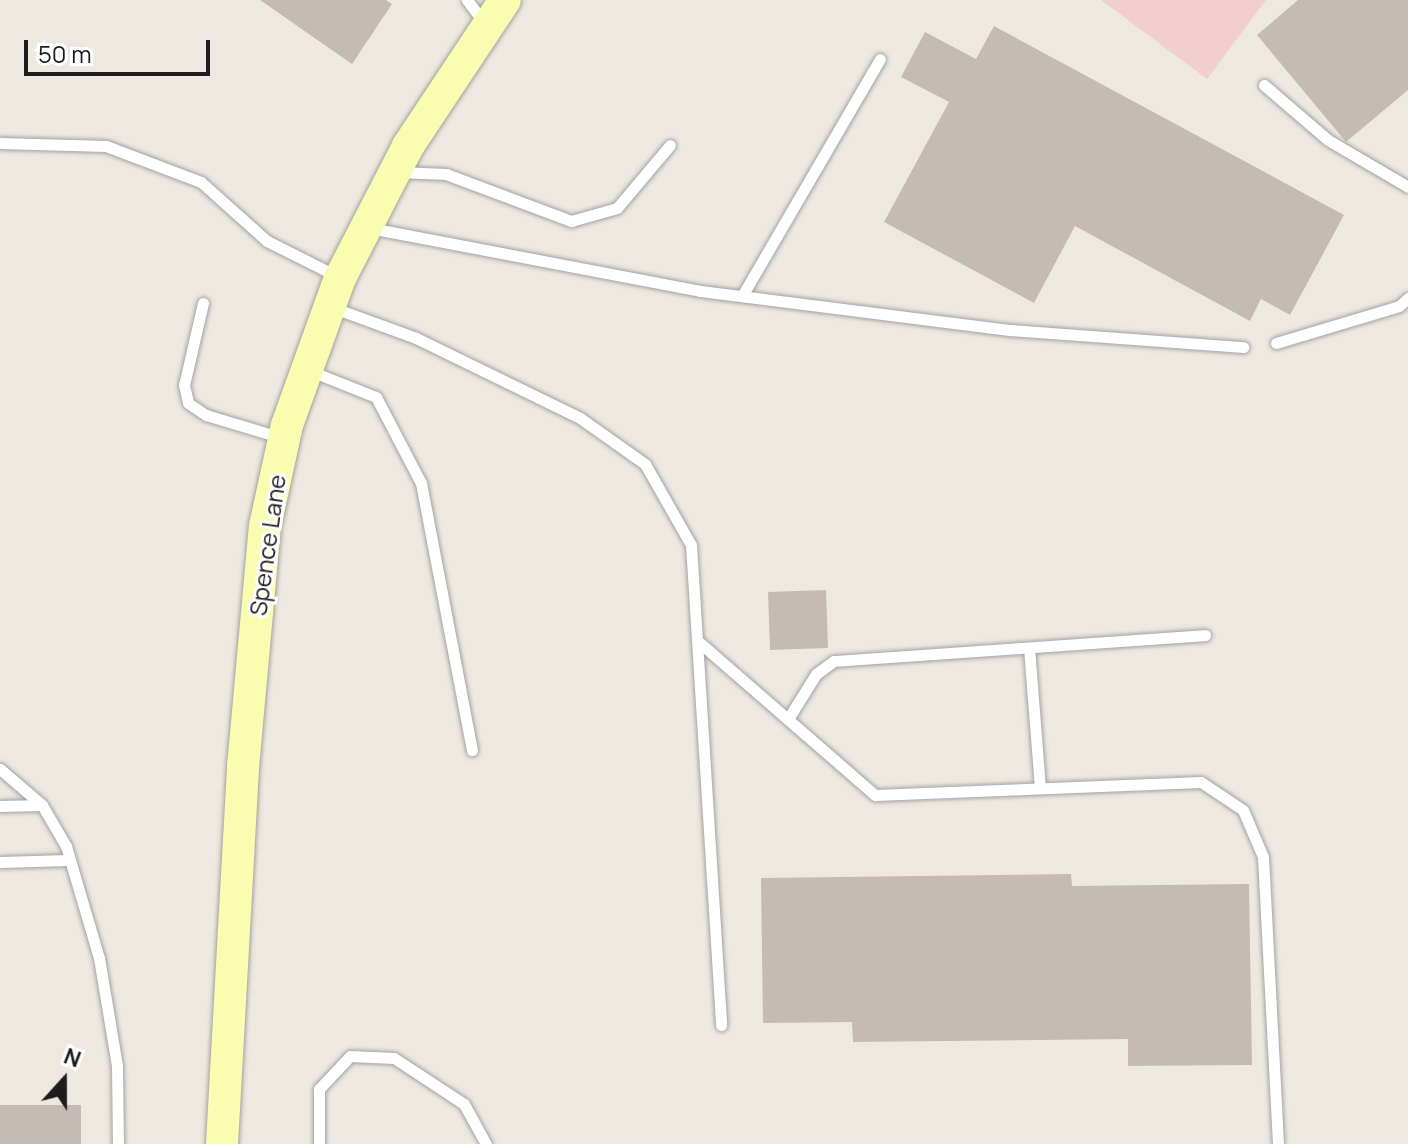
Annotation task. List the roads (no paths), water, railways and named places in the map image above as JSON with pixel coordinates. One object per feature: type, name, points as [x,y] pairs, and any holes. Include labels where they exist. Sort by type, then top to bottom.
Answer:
[{"type":"main road","name":"Spence Lane","points":[[222,1144],[243,767],[265,526],[284,438],[335,292],[366,228],[395,172],[496,13]]},
{"type":"lane","points":[[467,0],[496,13]]},
{"type":"lane","points":[[742,296],[880,59]]},
{"type":"lane","points":[[1264,85],[1328,140],[1408,187]]},
{"type":"lane","points":[[0,143],[106,146],[201,182],[267,241],[335,292],[416,338],[580,418],[645,464],[691,545],[700,643],[721,1025]]},
{"type":"lane","points":[[395,172],[446,174],[571,221],[617,208],[670,145]]},
{"type":"lane","points":[[366,228],[742,296],[1010,330],[1243,347]]},
{"type":"lane","points":[[1276,343],[1399,306],[1408,298]]},
{"type":"lane","points":[[203,303],[184,385],[188,403],[206,415],[284,438]]},
{"type":"lane","points":[[307,370],[376,397],[421,483],[472,750]]},
{"type":"lane","points":[[788,719],[816,674],[834,661],[1205,635]]},
{"type":"lane","points":[[700,643],[875,795],[1201,782],[1243,810],[1263,857],[1278,1144]]},
{"type":"lane","points":[[1029,648],[1040,788]]},
{"type":"lane","points":[[0,769],[42,805],[66,846],[99,958],[117,1065],[118,1144]]},
{"type":"lane","points":[[0,806],[42,805]]},
{"type":"lane","points":[[0,862],[68,860]]},
{"type":"lane","points":[[319,1144],[319,1089],[350,1056],[394,1058],[464,1104],[486,1144]]}]
